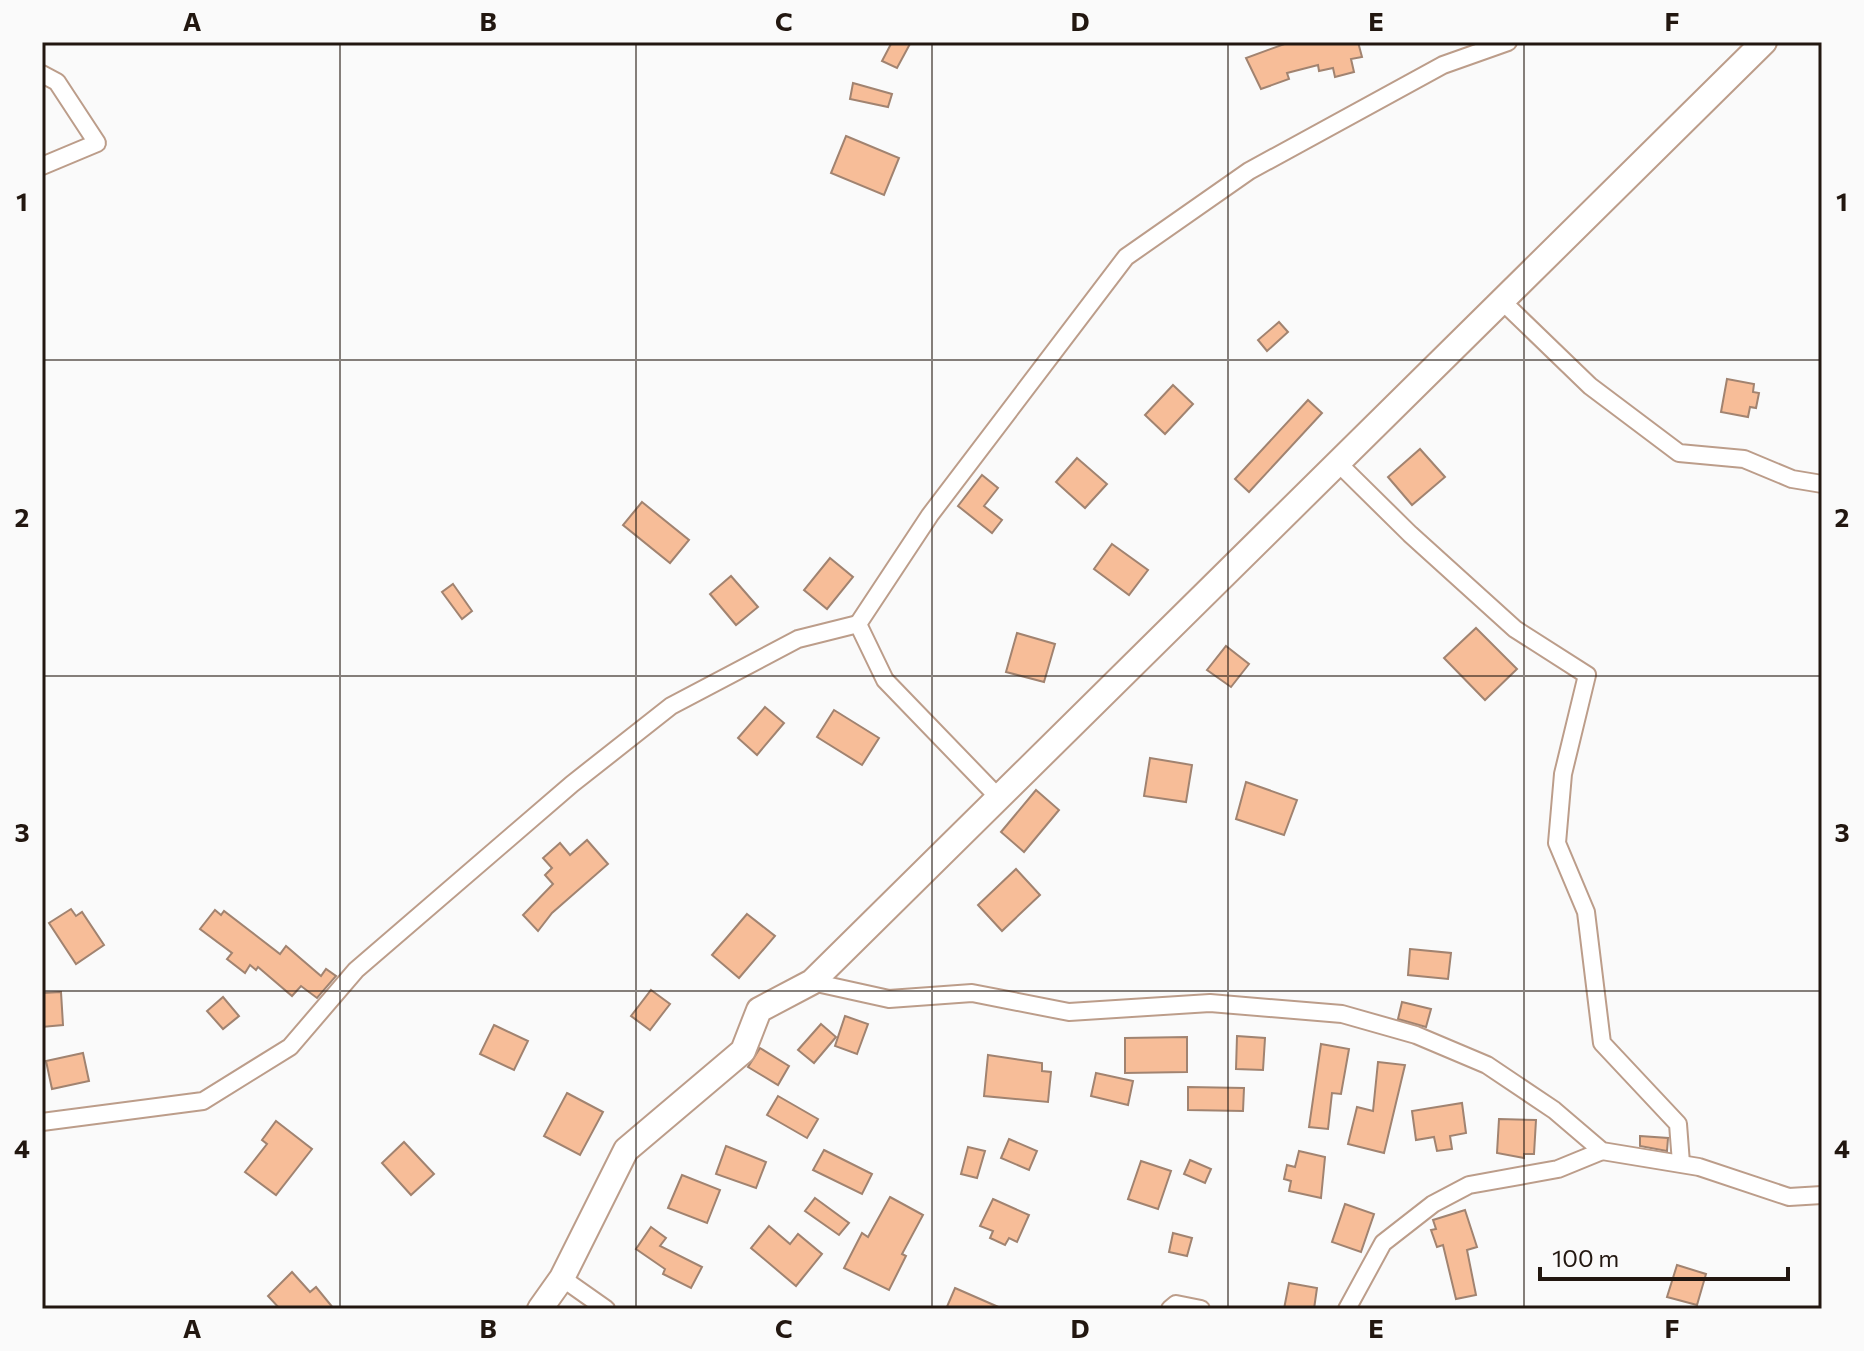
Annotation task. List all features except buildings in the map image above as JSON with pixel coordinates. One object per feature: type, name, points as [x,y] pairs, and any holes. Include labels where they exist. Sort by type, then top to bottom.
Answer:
[{"type":"street","points":[[42,1122],[203,1101],[290,1047],[356,970],[572,784],[671,706],[798,639],[858,624],[930,515],[1126,257],[1249,171],[1443,65],[1508,42]]},
{"type":"street","points":[[540,1309],[562,1278],[626,1150],[743,1051],[759,1010],[812,982],[1764,42]]},
{"type":"street","points":[[42,74],[57,82],[97,143],[42,166]]},
{"type":"street","points":[[1502,301],[1590,386],[1679,453],[1744,459],[1792,479],[1822,484]]},
{"type":"street","points":[[1338,463],[1410,534],[1515,629],[1587,675],[1563,774],[1557,843],[1586,912],[1602,1043],[1678,1124],[1681,1163]]},
{"type":"street","points":[[858,624],[885,680],[999,798]]},
{"type":"street","points":[[812,982],[889,999],[972,993],[1069,1012],[1210,1003],[1342,1014],[1416,1035],[1487,1065],[1554,1110],[1602,1151],[1621,1157],[1681,1163],[1789,1197],[1822,1195]]},
{"type":"street","points":[[1347,1309],[1383,1243],[1433,1204],[1469,1185],[1558,1169],[1602,1151]]},
{"type":"street","points":[[562,1278],[606,1309]]},
{"type":"street","points":[[1170,1309],[1176,1304],[1201,1309]]}]
